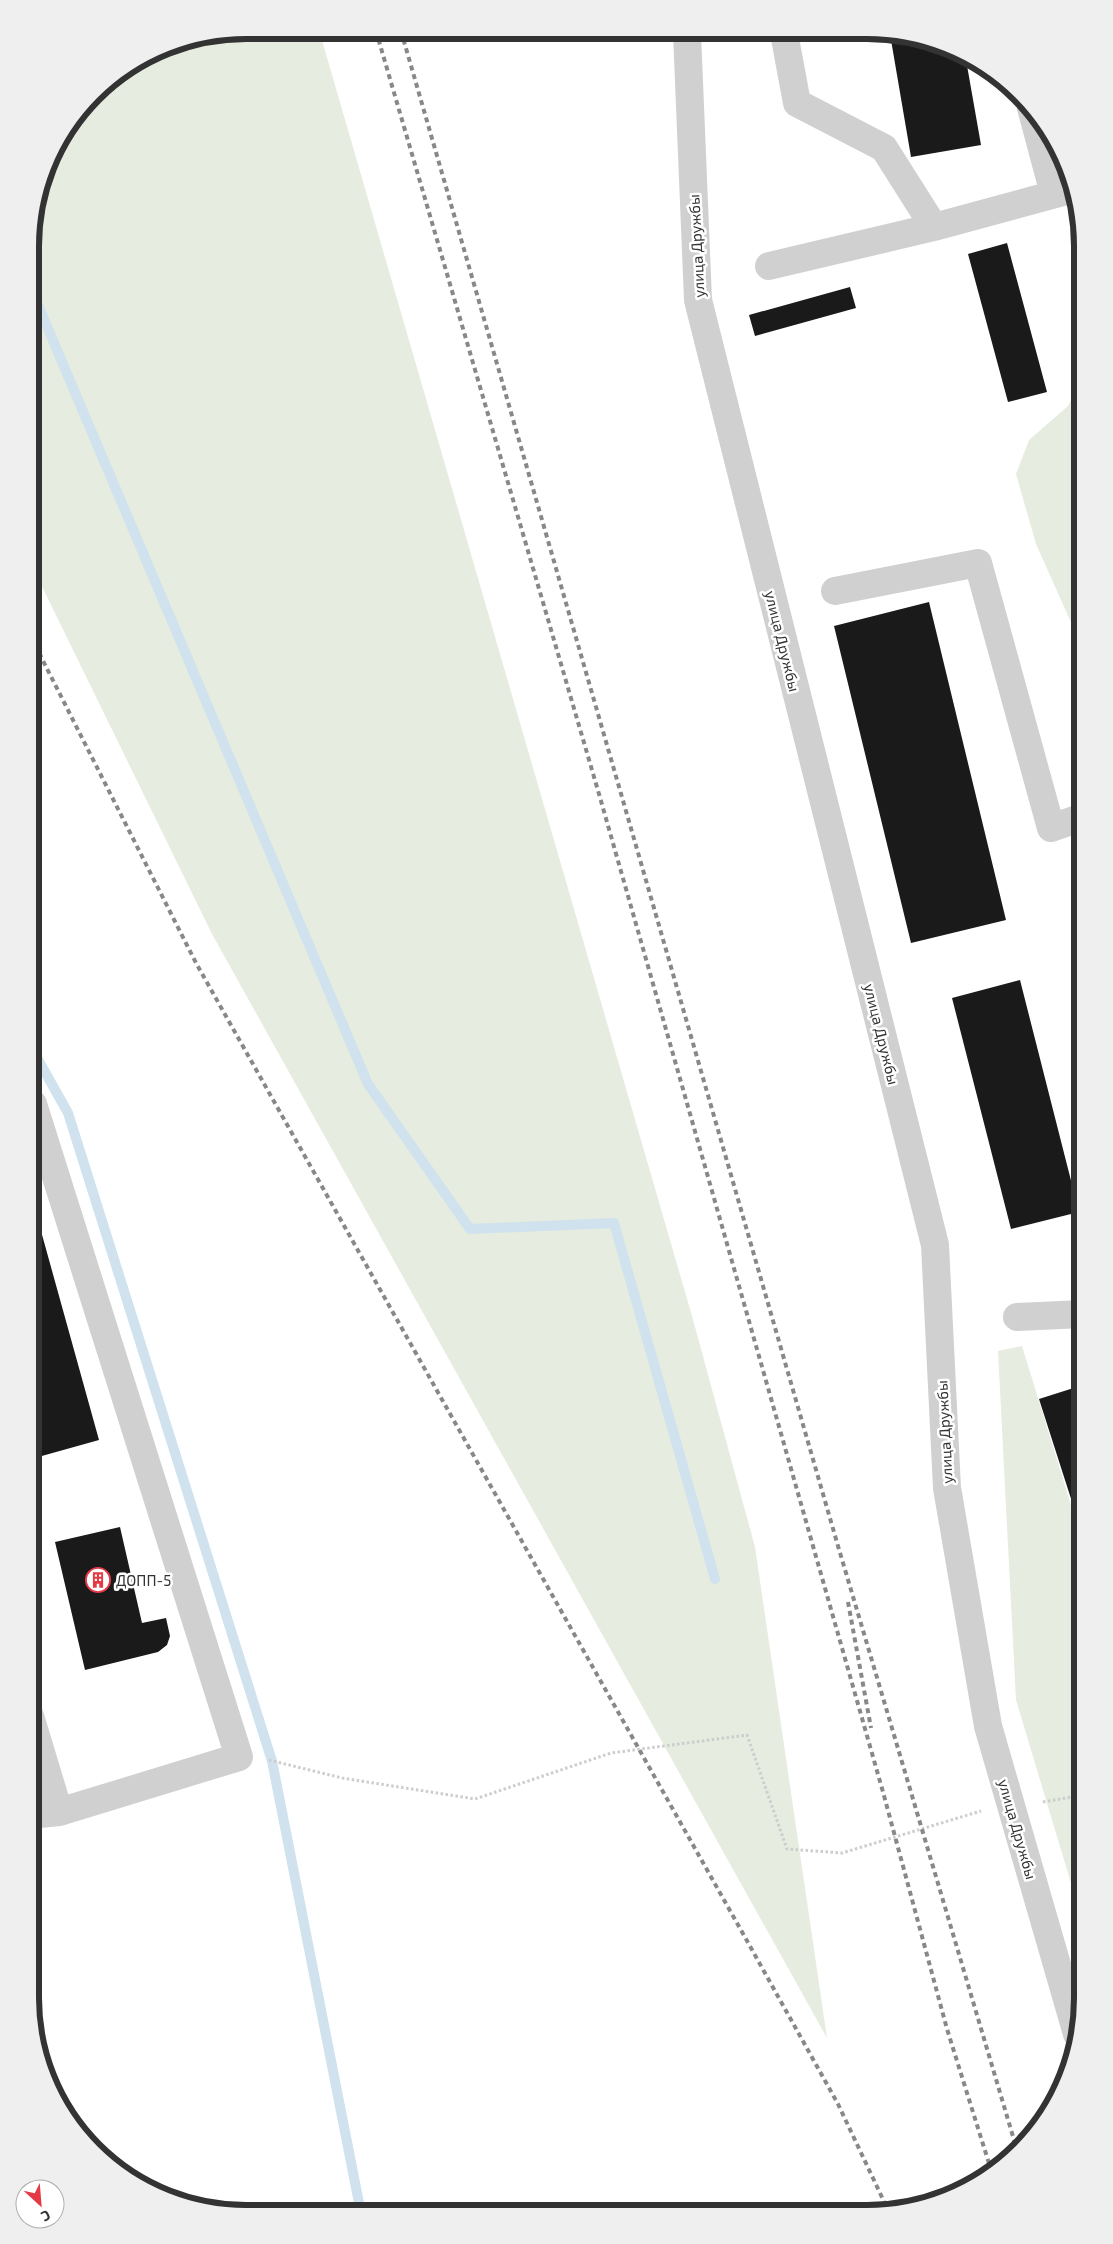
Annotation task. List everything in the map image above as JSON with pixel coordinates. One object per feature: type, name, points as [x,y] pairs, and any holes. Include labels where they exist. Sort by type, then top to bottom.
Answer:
[{"type":"street","name":"улица Дружбы","points":[[687,39],[698,300],[935,1245],[947,1488],[988,1726],[1073,2017]]},
{"type":"street","points":[[785,39],[797,103],[884,148],[934,227]]},
{"type":"street","points":[[769,266],[934,227],[1064,192],[1041,134]]},
{"type":"street","points":[[835,592],[978,563],[1050,828],[1074,820]]},
{"type":"street","points":[[39,1120],[239,1757],[59,1812],[39,1814]]},
{"type":"street","points":[[1016,1317],[1074,1314]]},
{"type":"street","points":[[39,1746],[59,1812]]},
{"type":"path","points":[[239,1757],[272,1761],[342,1778],[475,1800],[611,1753],[747,1735],[787,1849],[842,1853],[1010,1802],[1050,1801],[1074,1796]]},
{"type":"shaded area","points":[[232,39],[322,39],[692,1316],[755,1547],[827,2038],[212,934],[39,580],[39,232],[46,192],[66,142],[99,99],[142,66],[179,50],[205,43]]},
{"type":"shaded area","points":[[1074,394],[1074,629],[1036,544],[1016,474],[1029,440],[1068,406]]},
{"type":"shaded area","points":[[1022,1346],[1074,1515],[1074,1893],[1016,1700],[998,1351]]},
{"type":"building","points":[[891,41],[934,50],[967,64],[981,145],[911,157]]},
{"type":"building","points":[[1007,243],[1047,392],[1008,402],[968,254]]},
{"type":"building","points":[[850,287],[856,308],[755,336],[749,315]]},
{"type":"building","points":[[929,602],[1006,920],[911,943],[834,626]]},
{"type":"building","points":[[1020,980],[1074,1192],[1074,1213],[1011,1229],[952,998]]},
{"type":"building","points":[[39,1224],[99,1440],[39,1457]]},
{"type":"building","points":[[1074,1388],[1074,1508],[1039,1399]]},
{"type":"building","name":"ДОПП-5","points":[[120,1527],[142,1623],[166,1618],[170,1636],[167,1645],[158,1652],[85,1670],[55,1542]]},
{"type":"waterway","points":[[39,308],[368,1084],[470,1229],[614,1223],[715,1579]]},
{"type":"waterway","points":[[39,1061],[68,1113],[272,1761],[359,2205]]},
{"type":"railway","points":[[378,39],[599,794],[883,1792],[947,2029],[989,2165]]},
{"type":"railway","points":[[403,39],[838,1546],[1015,2144]]},
{"type":"railway","points":[[39,653],[196,963],[838,2104],[885,2204]]},
{"type":"railway","points":[[848,1602],[871,1728]]},
{"type":"place","name":"ДОПП-5","points":[[98,1580]]}]
